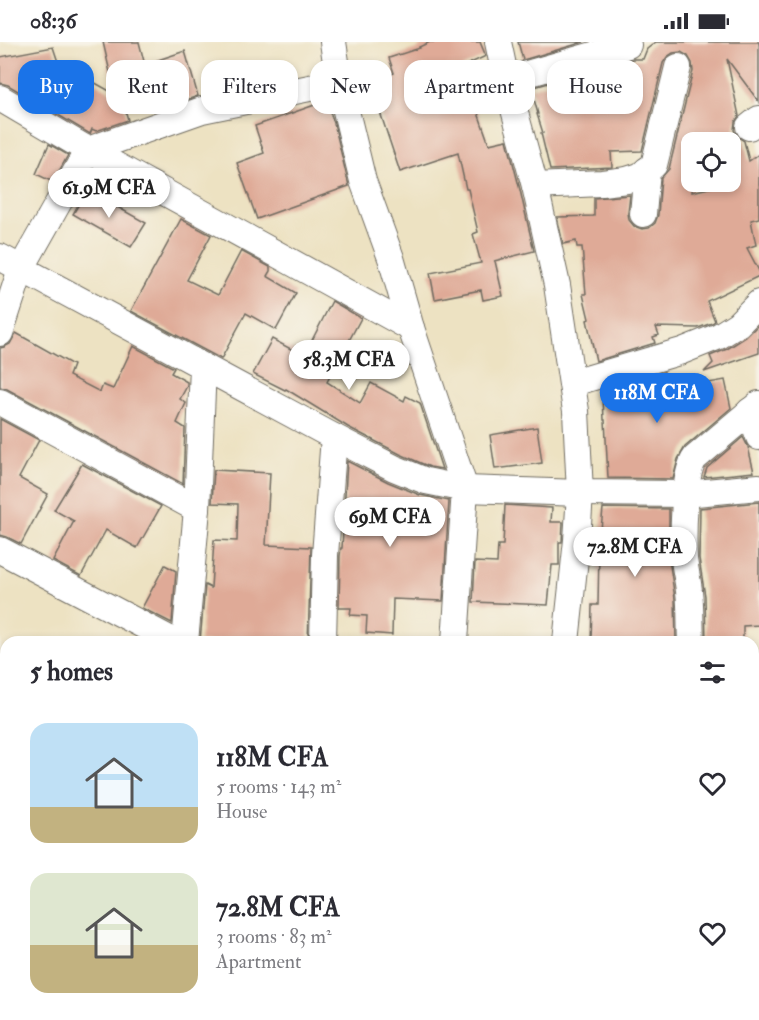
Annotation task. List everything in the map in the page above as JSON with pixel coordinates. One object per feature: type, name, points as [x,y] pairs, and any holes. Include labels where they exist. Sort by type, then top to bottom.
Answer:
[{"type":"street","points":[[333,42],[336,60]]},
{"type":"street","points":[[498,42],[502,60]]},
{"type":"street","points":[[535,72],[628,45]]},
{"type":"street","points":[[535,186],[619,181],[640,176],[654,165],[678,67]]},
{"type":"street","points":[[0,333],[11,263],[88,150],[202,110],[310,88]]},
{"type":"street","points":[[0,98],[88,150],[411,328]]},
{"type":"street","points":[[347,114],[363,181],[391,258],[411,328],[465,489],[454,636]]},
{"type":"street","points":[[515,114],[535,186],[557,285],[573,383],[580,493],[568,636]]},
{"type":"street","points":[[643,214],[647,170]]},
{"type":"street","points":[[11,263],[334,437],[394,468],[426,481],[465,489],[580,493],[685,494],[759,486]]},
{"type":"street","points":[[573,383],[702,344],[738,324],[759,303]]},
{"type":"street","points":[[186,636],[197,509],[203,367]]},
{"type":"street","points":[[0,402],[197,509]]},
{"type":"street","points":[[754,407],[759,437]]},
{"type":"street","points":[[691,636],[689,591],[684,559],[685,494],[691,463],[754,407]]},
{"type":"street","points":[[323,636],[334,437]]},
{"type":"street","points":[[0,549],[164,636]]},
{"type":"building","points":[[103,42],[139,42],[144,60],[107,60]]},
{"type":"building","points":[[430,42],[480,42],[486,56],[477,60],[404,60],[404,114],[478,114],[489,144],[507,140],[534,251],[494,261],[503,296],[483,300],[481,290],[435,299],[430,273],[481,263],[473,234],[478,232],[458,153],[400,172],[381,114],[392,114],[392,74],[394,73],[392,60],[389,58]]},
{"type":"building","points":[[518,42],[584,42],[523,60]]},
{"type":"building","points":[[656,42],[759,42],[759,102],[727,59],[739,116],[735,122],[735,132],[681,132],[681,192],[741,192],[741,139],[744,141],[749,161],[759,154],[759,218],[751,220],[756,245],[747,248],[759,271],[759,276],[707,301],[715,321],[712,323],[698,328],[656,327],[659,335],[653,337],[655,343],[596,361],[583,294],[586,294],[582,247],[577,247],[576,241],[563,244],[557,217],[594,216],[594,198],[630,195],[628,213],[629,220],[634,226],[642,229],[649,228],[655,223],[658,215],[661,178],[669,169],[693,71],[692,63],[688,56],[681,52],[667,57],[663,63],[642,151],[611,152],[612,167],[550,170],[537,114],[535,87],[547,83],[547,114],[643,114],[643,60],[629,60],[643,59],[647,49]]},
{"type":"building","points":[[53,47],[57,60],[18,60],[18,91],[0,83],[0,57]]},
{"type":"building","points":[[185,51],[188,60],[158,60]]},
{"type":"building","points":[[189,65],[198,96],[189,99]]},
{"type":"building","points":[[94,82],[106,89],[106,114],[126,114],[128,120],[96,131],[92,129],[90,134],[57,114],[94,114]]},
{"type":"building","points":[[310,107],[310,114],[331,114],[349,186],[257,219],[237,163],[264,153],[255,126],[289,114],[298,114],[298,111]]},
{"type":"building","points":[[49,144],[68,155],[53,182],[36,174]]},
{"type":"building","points":[[87,190],[146,223],[131,247],[73,214]]},
{"type":"building","points":[[181,219],[211,235],[187,280],[218,295],[241,251],[270,267],[267,276],[296,293],[276,330],[246,313],[221,359],[131,311]]},
{"type":"building","points":[[332,301],[361,318],[327,382],[360,403],[371,383],[404,401],[406,396],[420,403],[442,469],[430,467],[400,454],[348,427],[286,389],[253,374],[272,339],[304,356]]},
{"type":"building","points":[[759,324],[759,353],[704,372],[713,363],[710,356],[746,337]]},
{"type":"building","points":[[16,333],[73,365],[69,376],[100,392],[103,385],[113,389],[133,346],[174,368],[171,373],[187,382],[180,399],[186,403],[177,423],[185,428],[183,484],[0,387],[0,348],[10,344]]},
{"type":"building","points":[[664,372],[670,390],[725,380],[731,408],[685,447],[678,459],[673,479],[608,478],[601,390]]},
{"type":"building","points":[[0,419],[39,440],[19,478],[48,494],[21,544],[0,535]]},
{"type":"building","points":[[537,427],[542,463],[495,469],[490,435]]},
{"type":"building","points":[[743,437],[754,472],[704,477],[707,468]]},
{"type":"building","points":[[347,461],[420,495],[449,501],[443,601],[393,599],[392,635],[366,633],[367,616],[350,615],[351,608],[339,608],[340,556]]},
{"type":"building","points":[[82,464],[161,506],[137,548],[106,530],[81,576],[53,561],[74,521],[54,510]]},
{"type":"building","points":[[214,470],[270,473],[266,545],[311,547],[308,636],[201,636],[205,585],[211,588],[214,540],[237,541],[238,504],[212,503]]},
{"type":"building","points":[[759,502],[759,625],[743,626],[743,636],[706,636],[705,596],[699,558],[700,508]]},
{"type":"building","points":[[505,505],[552,508],[551,522],[563,522],[562,542],[559,542],[559,565],[552,565],[548,605],[473,602],[475,562],[497,563],[498,545],[503,545]]},
{"type":"building","points":[[603,508],[669,509],[669,559],[675,599],[676,636],[591,636],[592,605],[598,605]]},
{"type":"building","points":[[165,565],[176,571],[172,623],[142,608]]}]
